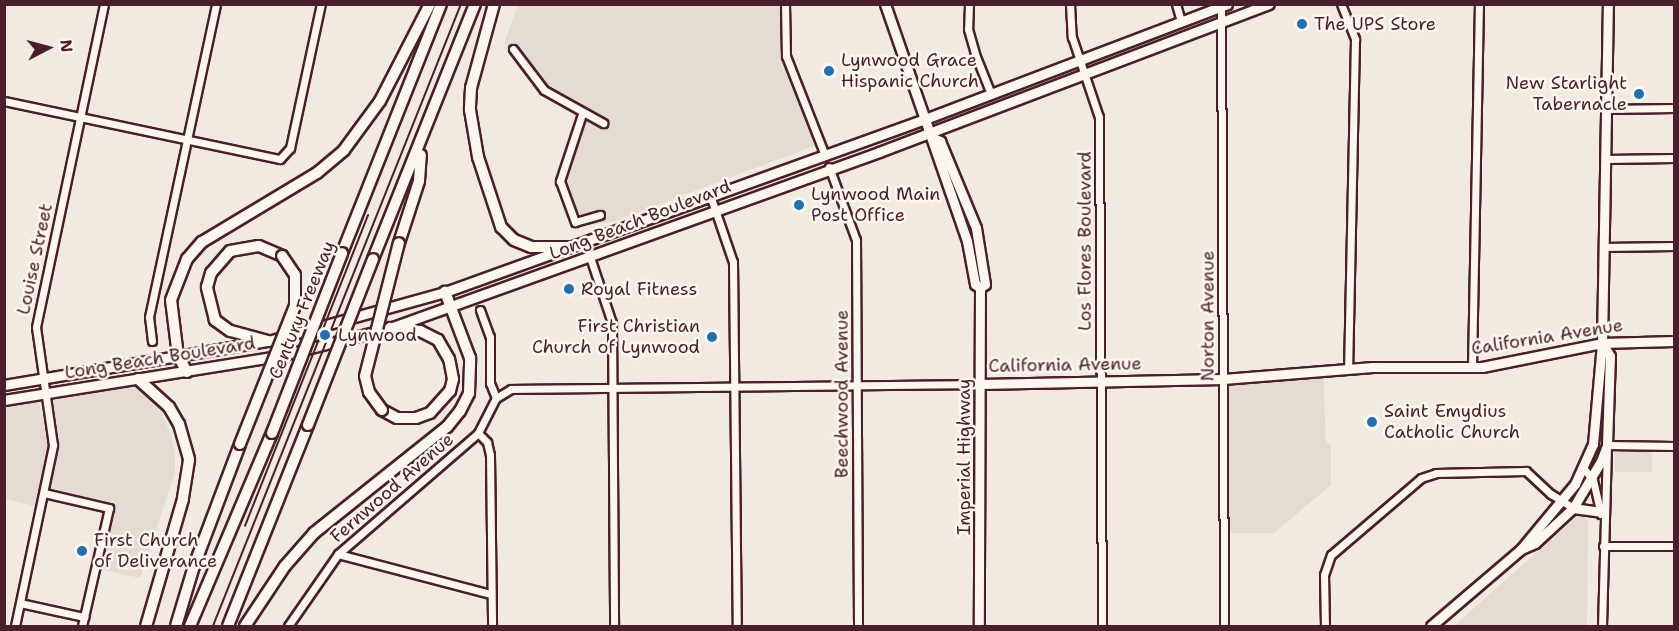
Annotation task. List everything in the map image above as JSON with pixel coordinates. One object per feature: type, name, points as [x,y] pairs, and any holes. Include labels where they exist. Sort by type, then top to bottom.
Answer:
[{"type":"highway","points":[[187,372],[178,356],[171,300],[187,259],[202,242],[317,173],[344,150],[380,101],[430,4]]},
{"type":"highway","name":"Century Freeway","points":[[190,627],[272,433],[441,4]]},
{"type":"highway","points":[[228,627],[373,259],[422,146],[476,4]]},
{"type":"highway","points":[[494,4],[476,57],[471,88],[471,118],[478,157],[501,227],[514,240],[531,247],[568,247]]},
{"type":"highway","points":[[390,328],[420,331],[438,340],[449,359],[453,379],[450,392],[430,413],[416,418],[397,418],[382,411],[369,392],[365,376],[399,243],[419,181],[422,146]]},
{"type":"highway","points":[[176,627],[194,566],[295,306],[295,275],[282,256],[259,246],[230,251],[211,273],[207,287],[216,320],[230,331],[268,341]]},
{"type":"highway","points":[[245,627],[285,566],[314,533],[447,427],[460,411],[472,375],[467,348],[445,292]]},
{"type":"highway","points":[[138,379],[169,406],[179,424],[189,460],[183,499],[146,627]]},
{"type":"main road","name":"Imperial Highway","points":[[885,4],[925,118],[932,135],[940,141],[976,228],[985,284],[980,288],[979,627]]},
{"type":"main road","points":[[1431,627],[1521,549],[1584,469],[1596,426],[1602,344],[1608,4]]},
{"type":"main road","name":"Long Beach Boulevard","points":[[4,385],[268,341],[445,292],[991,94],[1223,5]]},
{"type":"main road","name":"Long Beach Boulevard","points":[[4,400],[279,356],[390,328],[590,257],[715,208],[829,167],[932,135],[1267,5]]},
{"type":"main road","name":"California Avenue","points":[[981,384],[1223,379],[1348,368],[1472,367],[1602,344],[1674,340]]},
{"type":"main road","points":[[1521,549],[1535,543],[1574,508],[1593,480],[1607,445],[1610,356],[1602,344]]},
{"type":"main road","points":[[1574,508],[1601,512]]},
{"type":"street","name":"Louise Street","points":[[15,627],[53,445],[35,328],[104,4]]},
{"type":"street","points":[[152,341],[149,317],[216,4]]},
{"type":"street","points":[[4,101],[272,159],[283,157],[290,148],[321,4]]},
{"type":"street","points":[[784,4],[786,56],[824,153]]},
{"type":"street","points":[[969,4],[968,29],[991,94]]},
{"type":"street","name":"Los Flores Boulevard","points":[[1071,4],[1071,33],[1078,61],[1099,117],[1102,627]]},
{"type":"street","points":[[1176,4],[1181,22]]},
{"type":"street","points":[[1341,4],[1354,39],[1348,368]]},
{"type":"street","points":[[1472,367],[1479,4]]},
{"type":"street","name":"Norton Avenue","points":[[1223,5],[1221,22],[1224,627]]},
{"type":"street","points":[[513,49],[544,90],[582,114],[603,123]]},
{"type":"street","points":[[1606,109],[1674,108]]},
{"type":"street","points":[[582,114],[560,181],[575,222],[600,215]]},
{"type":"street","points":[[1606,159],[1674,158]]},
{"type":"street","name":"Beechwood Avenue","points":[[829,167],[856,240],[858,627]]},
{"type":"street","points":[[710,195],[733,262],[737,627]]},
{"type":"street","points":[[1604,247],[1674,246]]},
{"type":"street","points":[[590,257],[612,323],[614,627]]},
{"type":"street","points":[[480,310],[490,337],[490,383],[496,398],[478,433],[487,442],[490,455],[492,627]]},
{"type":"street","name":"California Avenue","points":[[496,398],[521,388],[857,387],[981,384]]},
{"type":"street","name":"Fernwood Avenue","points":[[288,627],[338,554],[478,433]]},
{"type":"street","points":[[1602,627],[1607,445],[1674,446]]},
{"type":"street","points":[[1325,627],[1324,575],[1331,555],[1421,478],[1436,473],[1519,469],[1533,473],[1560,501],[1574,508]]},
{"type":"street","points":[[1584,469],[1593,480],[1601,512],[1603,546]]},
{"type":"street","points":[[44,493],[109,508],[82,627]]},
{"type":"street","points":[[1603,546],[1674,546]]},
{"type":"street","points":[[338,554],[491,594]]},
{"type":"street","points":[[20,603],[84,617]]},
{"type":"shaded area","points":[[518,5],[781,5],[783,60],[816,145],[615,221],[583,226],[564,178],[585,110],[551,92],[518,49],[504,44]]},
{"type":"shaded area","points":[[1323,371],[1326,443],[1331,444],[1331,485],[1274,533],[1226,533],[1224,380]]},
{"type":"shaded area","points":[[131,387],[144,391],[160,410],[171,434],[175,459],[175,473],[140,578],[99,569],[113,505],[48,490],[59,442],[54,400]]},
{"type":"shaded area","points":[[39,402],[48,445],[35,506],[5,499],[4,406]]},
{"type":"shaded area","points":[[1615,452],[1652,452],[1652,472],[1615,472]]},
{"type":"shaded area","points":[[1579,515],[1588,520],[1587,626],[1454,626]]},
{"type":"tram line","points":[[213,626],[461,4]]},
{"type":"tram line","points":[[245,526],[368,216]]},
{"type":"place","name":"The UPS Store","points":[[1302,24]]},
{"type":"place","name":"Lynwood Grace Hispanic Church","points":[[829,71]]},
{"type":"place","name":"New Starlight Tabernacle","points":[[1639,94]]},
{"type":"place","name":"Lynwood Main Post Office","points":[[799,205]]},
{"type":"place","name":"Royal Fitness","points":[[569,289]]},
{"type":"place","name":"Lynwood","points":[[325,335]]},
{"type":"place","name":"First Christian Church of Lynwood","points":[[712,337]]},
{"type":"place","name":"Saint Emydius Catholic Church","points":[[1372,422]]},
{"type":"place","name":"First Church of Deliverance","points":[[82,551]]}]
